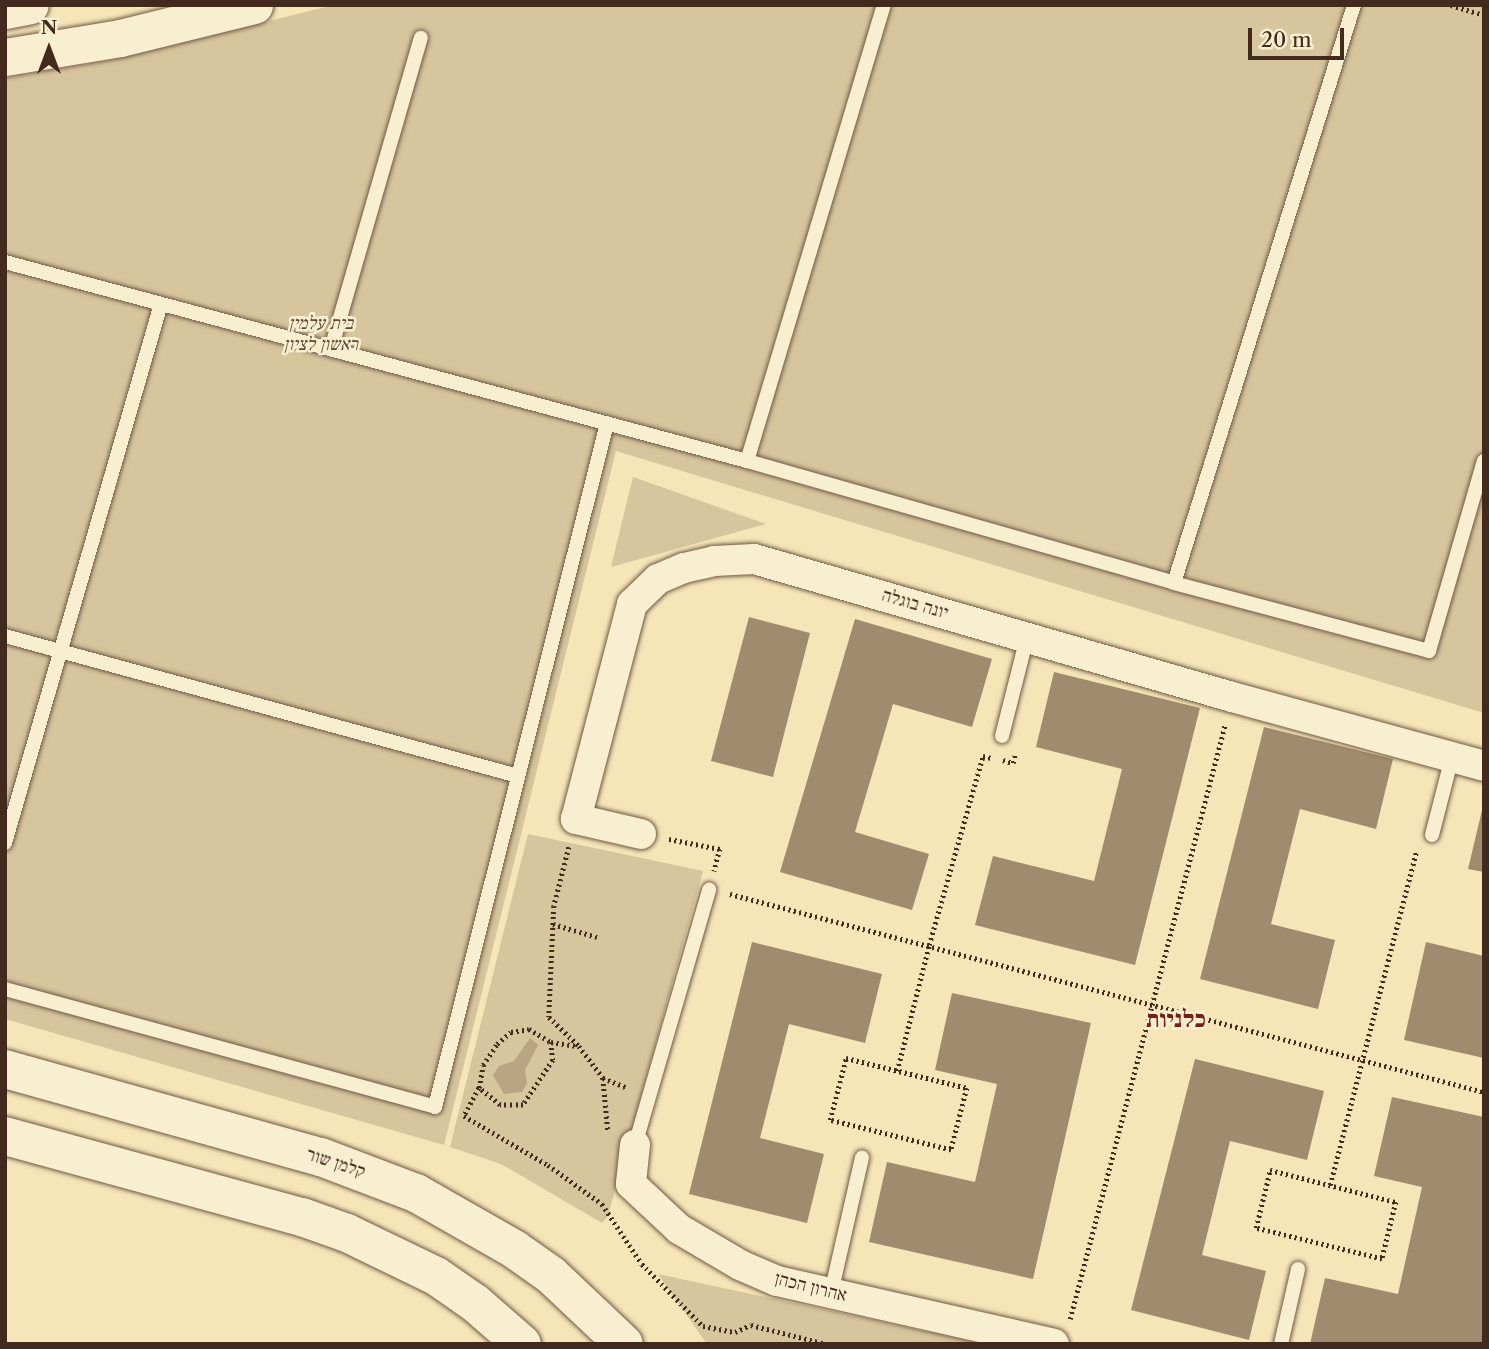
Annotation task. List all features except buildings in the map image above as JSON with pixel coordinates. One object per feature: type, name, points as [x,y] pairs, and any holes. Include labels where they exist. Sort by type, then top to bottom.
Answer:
[{"type":"main road","name":"קלמן שור","points":[[5,1069],[321,1157],[416,1193],[513,1249],[551,1275],[624,1344]]},
{"type":"main road","points":[[5,1136],[302,1217],[347,1233],[389,1250],[436,1276],[475,1303],[522,1344]]},
{"type":"street","points":[[5,10],[30,5]]},
{"type":"street","points":[[5,57],[120,38],[254,5]]},
{"type":"street","name":"יונה בוגלה","points":[[576,820],[632,604],[658,579],[684,568],[714,561],[754,559],[1232,697],[1484,766]]},
{"type":"street","points":[[576,820],[641,834]]},
{"type":"street","name":"אהרון הכהן","points":[[621,1140],[631,1184],[679,1229],[740,1265],[777,1281],[1060,1337]]},
{"type":"lane","points":[[747,461],[884,5]]},
{"type":"lane","points":[[1174,583],[1354,5]]},
{"type":"lane","points":[[331,349],[421,38]]},
{"type":"lane","points":[[5,262],[747,461],[1174,583],[1429,651],[1484,461]]},
{"type":"lane","points":[[5,843],[161,304]]},
{"type":"lane","points":[[5,989],[435,1107],[607,423]]},
{"type":"lane","points":[[5,636],[518,776]]},
{"type":"lane","points":[[1002,736],[1027,637]]},
{"type":"lane","points":[[1432,835],[1452,757]]},
{"type":"lane","points":[[621,1140],[709,890]]},
{"type":"lane","points":[[831,1293],[862,1158]]},
{"type":"lane","points":[[1281,1344],[1298,1269]]},
{"type":"path","points":[[1451,5],[1484,15]]},
{"type":"path","points":[[1060,1337],[1152,1004],[1232,697]]},
{"type":"path","points":[[897,1071],[929,945],[983,756],[1013,763],[1017,750]]},
{"type":"path","points":[[576,820],[554,906],[549,1017],[579,1046],[603,1078],[621,1140]]},
{"type":"path","points":[[641,834],[720,849],[709,890],[929,945],[1484,1092]]},
{"type":"path","points":[[1330,1185],[1414,852],[1425,854]]},
{"type":"path","points":[[554,924],[597,937]]},
{"type":"path","points":[[579,1046],[551,1042],[529,1029],[511,1032],[497,1044],[483,1065],[479,1088],[464,1116],[548,1165],[602,1204],[642,1264],[703,1326],[735,1332],[751,1325],[827,1344]]},
{"type":"path","points":[[479,1088],[500,1105],[523,1105],[553,1060],[551,1042]]},
{"type":"path","points":[[846,1058],[897,1071],[967,1088],[951,1150],[830,1120],[846,1058]]},
{"type":"path","points":[[1270,1170],[1330,1185],[1396,1202],[1382,1259],[1256,1228],[1270,1170]]},
{"type":"green space","name":"בית עלמין ראשון לציון","points":[[334,5],[1484,5],[1484,713],[616,451],[444,1145],[5,1019],[5,78],[104,61]]},
{"type":"green space","points":[[633,477],[766,524],[611,567]]},
{"type":"green space","points":[[528,834],[703,871],[608,1216],[602,1223],[501,1164],[450,1147]]},
{"type":"green space","points":[[658,1274],[984,1344],[707,1344]]},
{"type":"shaded area","points":[[530,1038],[538,1045],[525,1070],[527,1083],[522,1092],[504,1094],[493,1075],[499,1066],[514,1061]]},
{"type":"district","name":"כלניות","points":[[1176,1019]]}]
